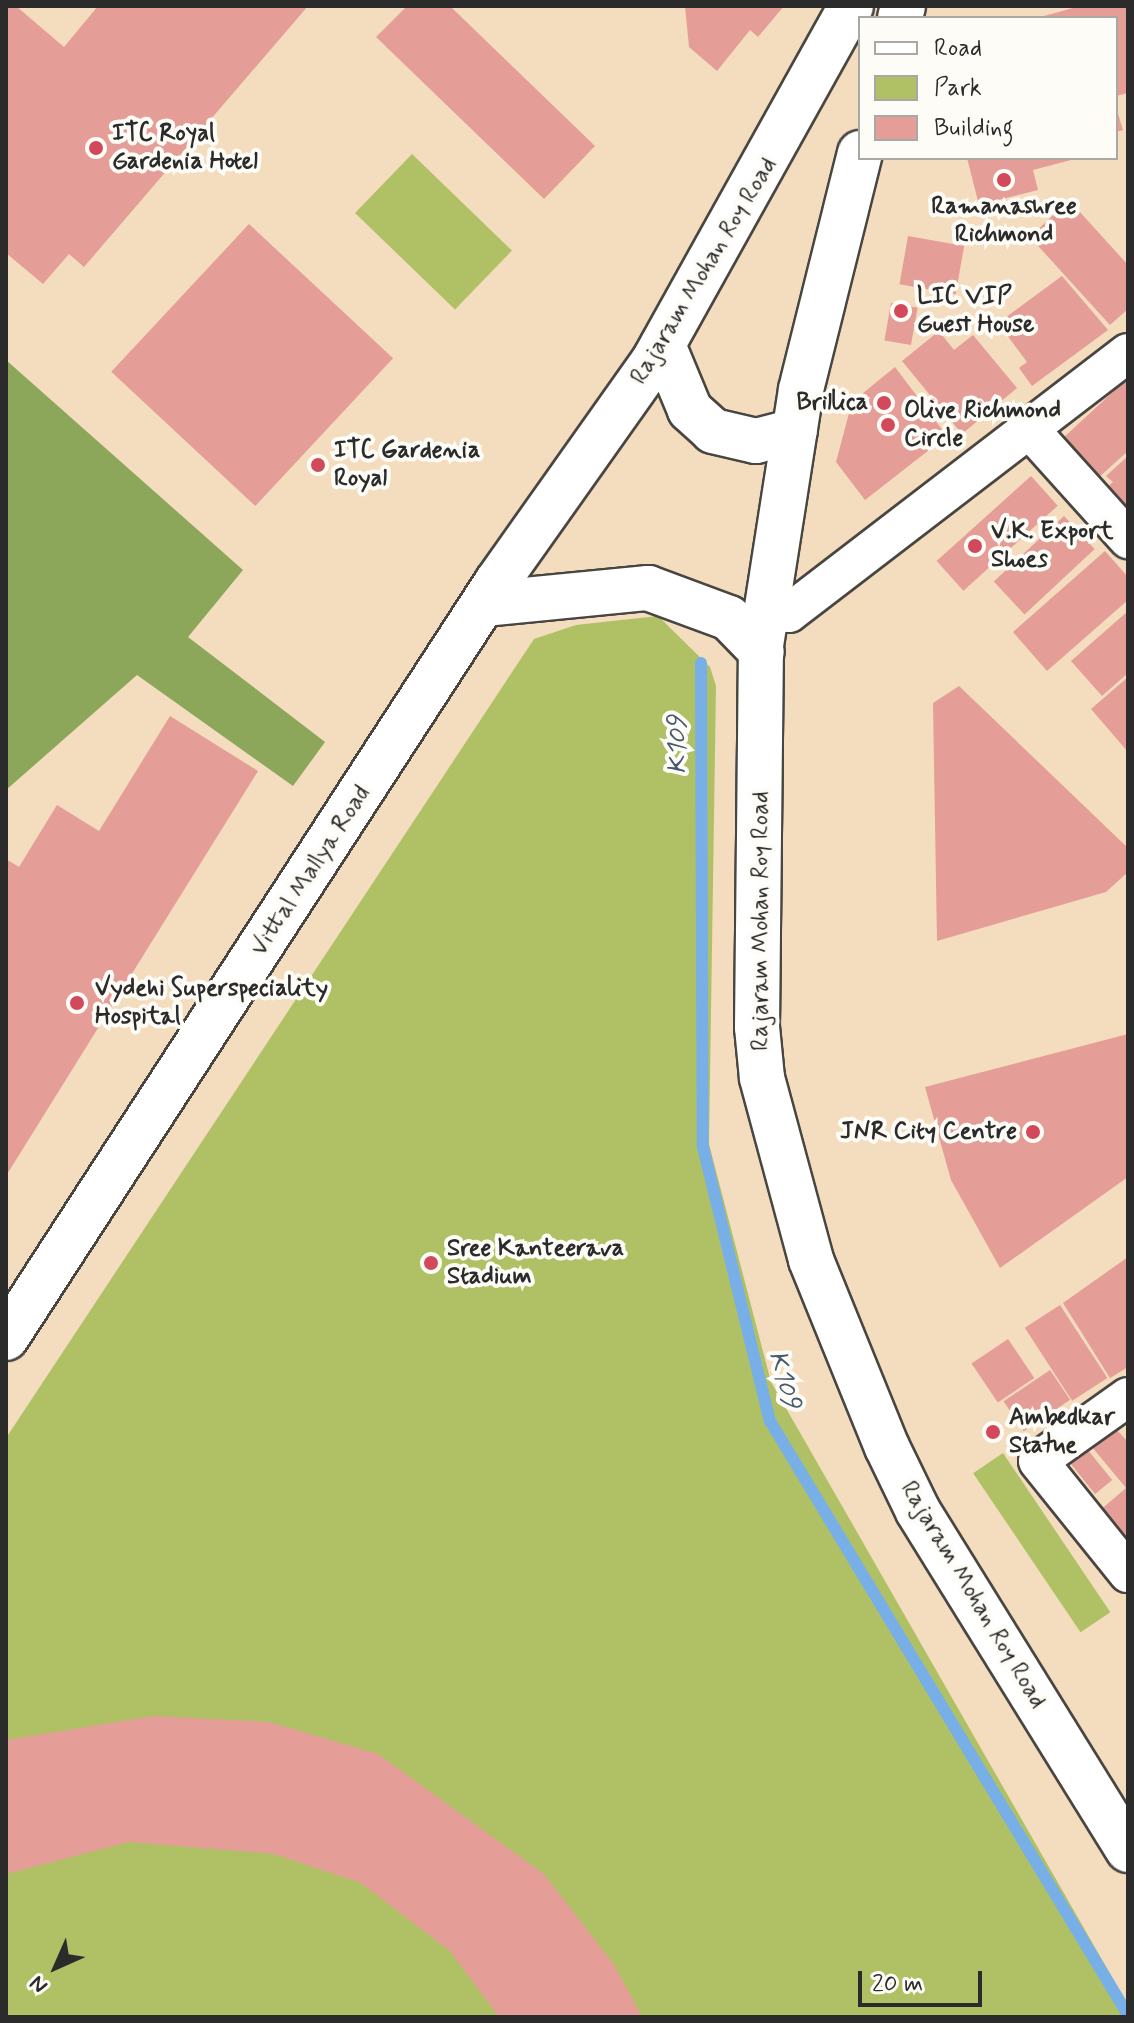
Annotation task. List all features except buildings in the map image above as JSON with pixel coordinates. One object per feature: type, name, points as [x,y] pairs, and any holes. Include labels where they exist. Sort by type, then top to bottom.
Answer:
[{"type":"main road","name":"Rajaram Mohan Roy Road","points":[[491,593],[663,345],[851,6]]},
{"type":"main road","name":"Rajaram Mohan Roy Road","points":[[858,160],[795,431],[764,631],[757,1027],[762,1078],[811,1260],[918,1511],[1128,1850]]},
{"type":"main road","points":[[663,345],[690,410],[713,431],[756,441],[795,431]]},
{"type":"main road","points":[[491,593],[648,588],[764,631]]},
{"type":"main road","name":"Vittal Mallya Road","points":[[6,1338],[491,593]]},
{"type":"street","points":[[764,631],[1128,353]]},
{"type":"street","points":[[1030,430],[1128,539]]},
{"type":"street","points":[[1125,1407],[1038,1461],[1128,1573]]},
{"type":"green space","points":[[412,154],[512,251],[455,310],[355,213]]},
{"type":"green space","points":[[6,360],[243,570],[188,637],[325,742],[293,786],[137,675],[6,790]]},
{"type":"green space","name":"Sree Kanteerava Stadium","points":[[658,616],[710,667],[716,686],[709,1144],[771,1382],[1128,2005],[1128,2017],[6,2017],[6,1438],[534,639],[576,625]]},
{"type":"green space","points":[[1003,1453],[1110,1612],[1081,1632],[973,1473]]},
{"type":"waterway","name":"K109","points":[[701,663],[703,1147],[770,1421],[1128,2015]]},
{"type":"place","name":"ITC Royal Gardenia Hotel","points":[[96,148]]},
{"type":"place","name":"Ramanashree Richmond","points":[[1004,180]]},
{"type":"place","name":"LIC VIP Guest House","points":[[901,311]]},
{"type":"place","name":"Brillica","points":[[884,403]]},
{"type":"place","name":"Olive Richmond Circle","points":[[888,425]]},
{"type":"place","name":"ITC Gardenia Royal","points":[[318,465]]},
{"type":"place","name":"V.K. Export Shoes","points":[[975,546]]},
{"type":"place","name":"Vydehi Superspeciality Hospital","points":[[77,1003]]},
{"type":"place","name":"JNR City Centre","points":[[1033,1132]]},
{"type":"place","name":"Sree Kanteerava Stadium","points":[[431,1263]]},
{"type":"place","name":"Ambedkar Statue","points":[[993,1432]]}]
